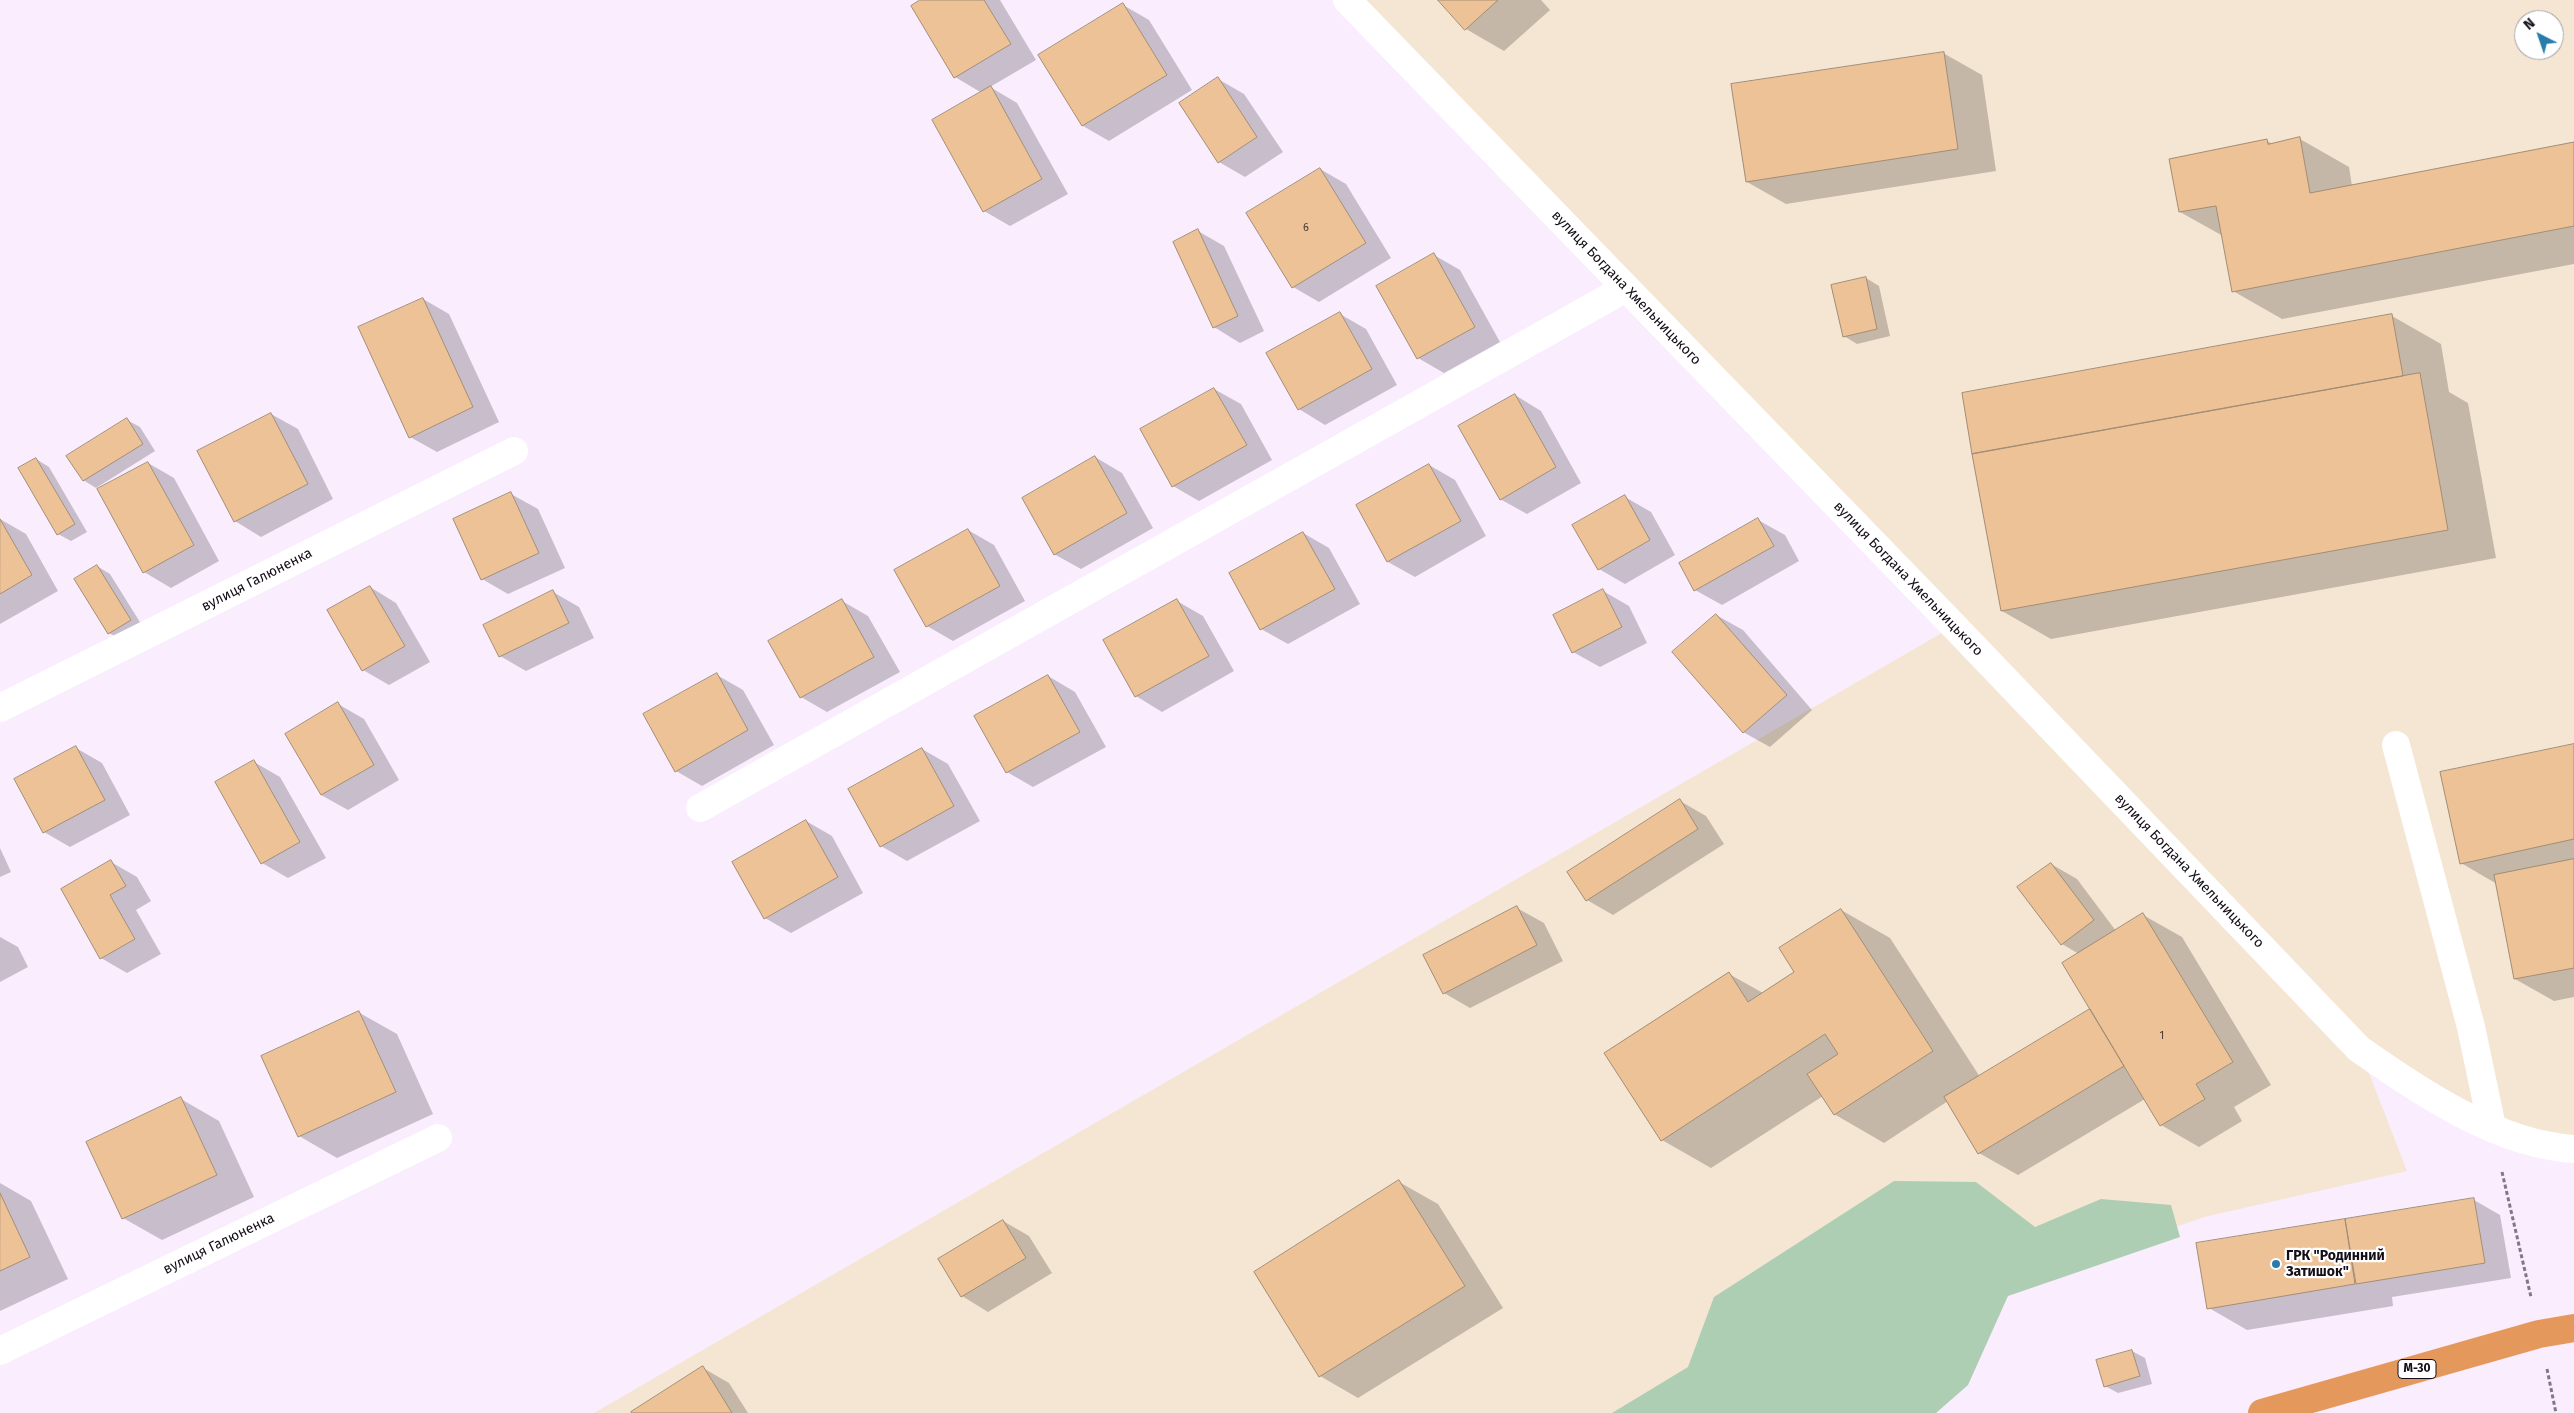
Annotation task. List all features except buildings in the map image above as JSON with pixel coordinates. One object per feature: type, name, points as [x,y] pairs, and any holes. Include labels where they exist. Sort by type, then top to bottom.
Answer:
[{"type":"highway","name":"М-30","points":[[2262,1413],[2539,1334],[2574,1328]]},
{"type":"street","name":"вулиця Богдана Хмельницького","points":[[1347,0],[1954,626],[2359,1049],[2427,1096],[2492,1127],[2546,1148],[2574,1149]]},
{"type":"street","points":[[700,808],[1626,288]]},
{"type":"street","name":"вулиця Галюненка","points":[[0,708],[514,451]]},
{"type":"street","points":[[2396,745],[2471,1027],[2492,1127]]},
{"type":"street","name":"вулиця Галюненка","points":[[0,1351],[438,1138]]},
{"type":"path","points":[[2492,1127],[2529,1292]]},
{"type":"shaded area","points":[[1347,0],[2574,0],[2574,1149],[2546,1147],[2360,1050],[2407,1171],[2204,1217],[1644,1413],[594,1413],[1954,626]]},
{"type":"green space","points":[[1894,1181],[1976,1182],[2035,1227],[2101,1199],[2171,1205],[2180,1237],[2008,1296],[1968,1385],[1936,1413],[1612,1413],[1688,1367],[1714,1297]]},
{"type":"place","name":"ГРК \"Родинний Затишок\"","points":[[2276,1264]]}]
